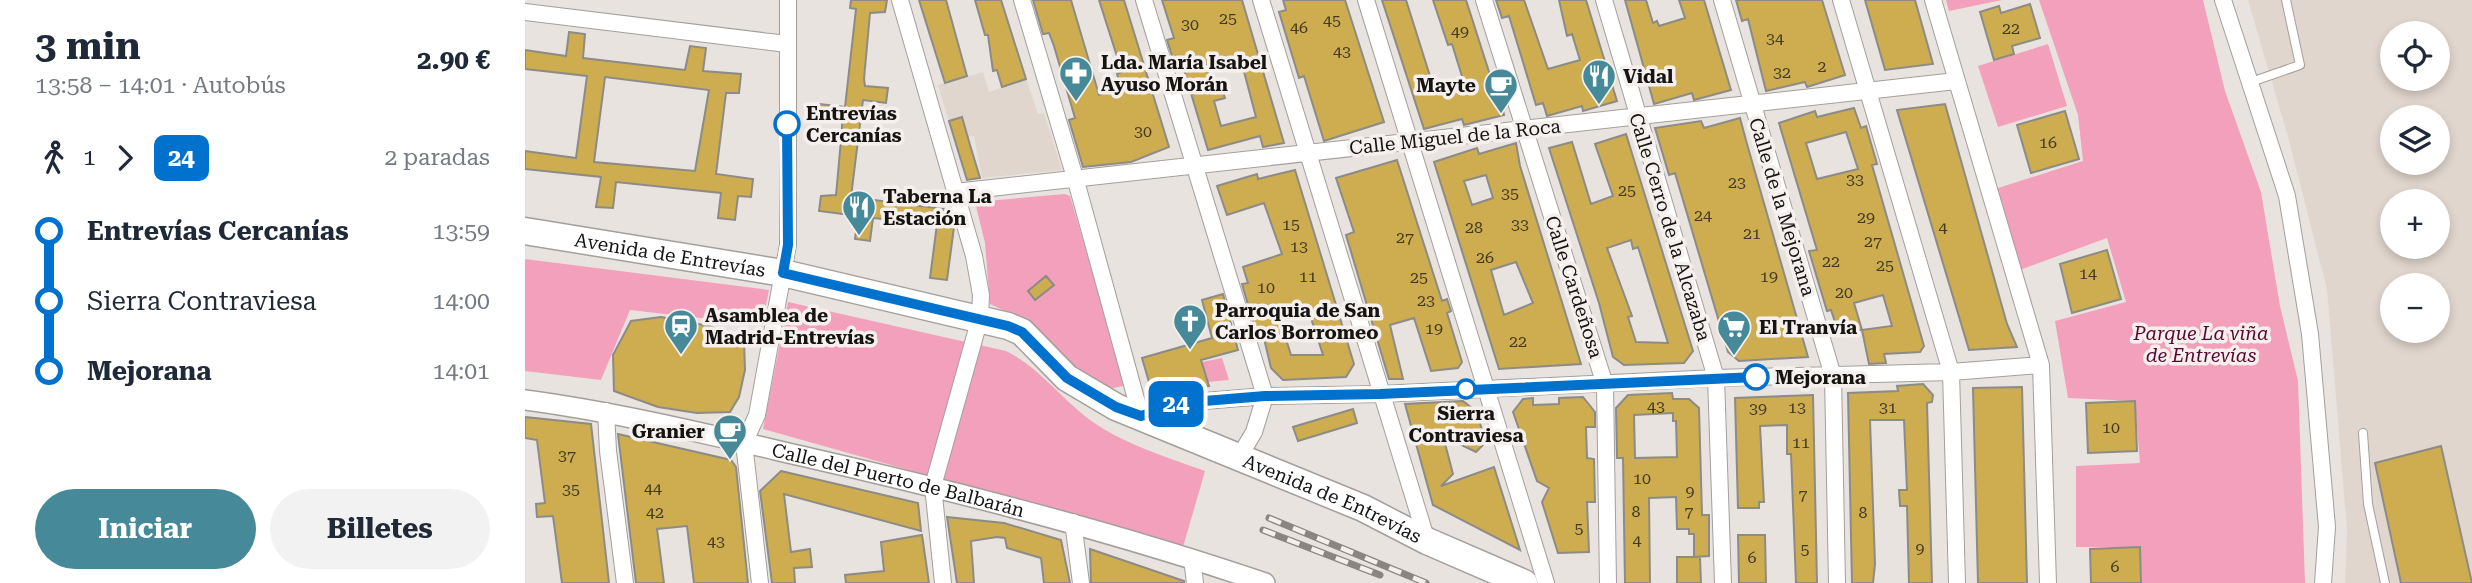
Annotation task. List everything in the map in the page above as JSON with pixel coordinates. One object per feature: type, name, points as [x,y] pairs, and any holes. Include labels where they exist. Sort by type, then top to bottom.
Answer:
[{"type":"main road","name":"Avenida de Entrevías","points":[[525,232],[783,273],[980,318],[1022,332],[1067,378],[1116,407],[1363,508],[1427,541],[1524,583]]},
{"type":"street","points":[[760,583],[744,443],[757,415],[788,245],[788,0]]},
{"type":"street","points":[[900,0],[979,277],[980,318],[933,486],[943,583]]},
{"type":"street","points":[[1022,0],[1076,181],[1141,416],[1180,403],[1265,396],[1380,394],[1716,378],[1951,372],[2041,365]]},
{"type":"street","points":[[1144,0],[1265,396],[1254,432],[1239,457]]},
{"type":"street","points":[[1261,0],[1427,541]]},
{"type":"street","points":[[1366,0],[1546,583]]},
{"type":"street","name":"Calle Cardeñosa","points":[[1484,0],[1605,385],[1608,583]]},
{"type":"street","name":"Calle Cerro de la Alcazaba","points":[[1604,0],[1716,378],[1723,583]]},
{"type":"street","name":"Calle de la Mejorana","points":[[1722,0],[1833,376],[1837,583]]},
{"type":"street","points":[[1841,0],[1951,372],[1957,583]]},
{"type":"street","points":[[1933,0],[2041,365],[2048,583]]},
{"type":"street","points":[[2224,0],[2248,83],[2287,196],[2310,334],[2327,527],[2323,583]]},
{"type":"street","points":[[525,12],[787,44]]},
{"type":"street","name":"Calle Miguel de la Roca","points":[[954,192],[1076,181],[1956,81]]},
{"type":"street","name":"Calle del Puerto de Balbarán","points":[[525,400],[606,411],[933,486],[1073,522],[1265,583]]},
{"type":"street","points":[[606,411],[608,450],[625,583]]},
{"type":"street","points":[[1073,522],[1081,583]]},
{"type":"street","points":[[1192,558],[1195,583]]},
{"type":"lane","points":[[2248,83],[2300,65],[2287,0]]},
{"type":"lane","points":[[2363,433],[2368,504],[2385,583]]},
{"type":"shaded area","points":[[2248,0],[2472,0],[2472,583],[2345,583],[2347,531],[2327,289],[2288,137]]},
{"type":"shaded area","points":[[983,72],[989,92],[1026,79],[1038,114],[1044,113],[1062,170],[982,178],[974,136],[968,137],[962,117],[949,121],[938,85]]},
{"type":"green space","points":[[1946,0],[2002,0],[1949,11]]},
{"type":"green space","name":"Parque La viña de Entrevías","points":[[2039,0],[2203,0],[2225,91],[2261,192],[2280,306],[2298,381],[2305,583],[2141,583],[2140,547],[2076,547],[2076,466],[2140,463],[2135,401],[2068,398],[2055,321],[2126,302],[2107,238],[2014,272],[1992,190],[2083,161],[2078,115]]},
{"type":"green space","points":[[2048,44],[2067,106],[1998,127],[1978,66]]},
{"type":"green space","points":[[1065,194],[1070,196],[1125,382],[1123,386],[1109,389],[1071,363],[1051,342],[1019,318],[990,304],[985,243],[975,202]]},
{"type":"green space","points":[[525,259],[769,290],[762,325],[630,310],[601,380],[525,371]]},
{"type":"green space","points":[[788,302],[1006,351],[1028,365],[1099,426],[1144,449],[1205,471],[1183,547],[763,429]]},
{"type":"green space","points":[[1222,358],[1229,380],[1208,382],[1202,362]]},
{"type":"building","points":[[851,0],[887,0],[885,12],[870,13],[864,79],[865,86],[888,88],[886,103],[863,100],[851,197],[944,209],[942,225],[954,227],[947,280],[930,278],[937,224],[873,218],[870,241],[855,239],[858,216],[819,211],[821,196],[836,195],[842,129],[842,122],[818,120],[820,104],[845,107],[856,9],[850,8]]},
{"type":"building","points":[[919,0],[946,0],[967,76],[945,83]]},
{"type":"building","points":[[975,0],[1001,0],[1026,79],[1002,87],[997,70],[993,71],[988,35],[985,35]]},
{"type":"building","points":[[1033,0],[1071,0],[1099,95],[1121,87],[1117,74],[1122,72],[1099,0],[1124,0],[1169,147],[1131,162],[1083,167],[1069,120],[1075,118],[1054,46],[1049,33],[1043,34]]},
{"type":"building","points":[[1162,0],[1242,0],[1284,143],[1263,147],[1260,136],[1208,150],[1181,60],[1174,62],[1167,40],[1174,38]],"holes":[[[1231,57],[1233,67],[1242,64],[1256,117],[1221,126],[1214,101],[1225,98],[1221,85],[1213,88],[1206,65]]]},
{"type":"building","points":[[1283,0],[1345,0],[1384,122],[1324,141],[1304,76],[1299,78],[1279,12],[1286,10]]},
{"type":"building","points":[[1382,0],[1406,0],[1436,95],[1465,86],[1452,44],[1448,45],[1433,0],[1466,0],[1491,78],[1497,76],[1504,115],[1464,125],[1462,119],[1424,129]]},
{"type":"building","points":[[1496,0],[1524,0],[1548,69],[1580,60],[1572,34],[1567,36],[1559,0],[1586,0],[1617,101],[1583,111],[1582,106],[1547,116],[1543,103],[1536,105],[1509,16],[1502,18]]},
{"type":"building","points":[[1625,0],[1646,0],[1653,23],[1657,21],[1659,26],[1685,18],[1679,0],[1704,0],[1731,90],[1694,100],[1692,93],[1654,104]]},
{"type":"building","points":[[1736,0],[1822,0],[1845,75],[1807,87],[1805,82],[1766,91],[1748,19],[1742,21]]},
{"type":"building","points":[[1865,0],[1915,0],[1933,64],[1885,70]]},
{"type":"building","points":[[2030,4],[2040,38],[2012,46],[2014,54],[1994,60],[1980,12],[1999,6],[2001,13]]},
{"type":"building","points":[[569,32],[585,34],[583,58],[685,70],[690,46],[706,48],[703,71],[741,74],[739,93],[726,93],[716,174],[753,179],[751,197],[738,196],[735,220],[718,218],[721,193],[616,182],[613,208],[596,207],[601,177],[525,169],[525,151],[576,158],[587,76],[525,69],[525,50],[566,56]],"holes":[[[605,77],[709,90],[695,171],[594,162]]]},
{"type":"building","points":[[1945,104],[2007,324],[2017,347],[1969,350],[1897,110]]},
{"type":"building","points":[[1854,108],[1861,128],[1866,126],[1877,164],[1872,165],[1924,346],[1920,352],[1884,354],[1886,363],[1869,364],[1862,330],[1838,331],[1831,310],[1827,311],[1809,251],[1817,250],[1779,123],[1815,111],[1817,117]],"holes":[[[1846,132],[1858,169],[1817,179],[1806,143]],[[1883,295],[1892,326],[1862,330],[1854,303]]]},
{"type":"building","points":[[2065,111],[2079,159],[2031,173],[2017,125]]},
{"type":"building","points":[[962,117],[980,178],[967,180],[949,121]]},
{"type":"building","points":[[1740,118],[1808,357],[1739,361],[1728,352],[1675,173],[1669,175],[1655,128],[1701,121],[1704,128]]},
{"type":"building","points":[[1626,134],[1693,351],[1684,363],[1624,365],[1613,357],[1599,303],[1549,148],[1572,142],[1591,204],[1613,196],[1595,144]],"holes":[[[1631,240],[1633,249],[1638,247],[1668,343],[1636,342],[1628,317],[1632,316],[1607,248]]]},
{"type":"building","points":[[1516,143],[1520,166],[1581,364],[1499,369],[1434,162],[1477,148],[1479,154]],"holes":[[[1486,175],[1493,198],[1472,205],[1464,181]],[[1516,262],[1533,303],[1504,315],[1491,270]]]},
{"type":"building","points":[[1397,160],[1442,301],[1447,299],[1451,311],[1447,313],[1462,362],[1458,368],[1431,371],[1414,318],[1390,325],[1403,379],[1389,379],[1346,235],[1354,232],[1336,178]]},
{"type":"building","points":[[1295,170],[1354,364],[1346,377],[1283,380],[1271,368],[1262,330],[1256,332],[1242,284],[1248,283],[1243,267],[1282,254],[1264,203],[1227,215],[1217,186],[1257,174],[1258,179]],"holes":[[[1309,312],[1323,355],[1291,355],[1280,320]]]},
{"type":"building","points":[[2107,250],[2121,299],[2072,313],[2060,264]]},
{"type":"building","points":[[1046,276],[1054,285],[1035,300],[1028,291]]},
{"type":"building","name":"Parroquia de San Carlos Borromeo","points":[[1223,294],[1238,350],[1201,360],[1209,386],[1151,389],[1142,358],[1212,338],[1202,300]]},
{"type":"building","name":"Asamblea de Madrid-Entrevías","points":[[661,317],[709,326],[744,340],[745,370],[739,397],[730,412],[697,413],[658,407],[614,391],[613,355],[631,321]]},
{"type":"building","points":[[1923,384],[1933,395],[1932,402],[1927,403],[1932,583],[1909,583],[1907,506],[1900,506],[1899,490],[1907,490],[1904,420],[1870,420],[1875,564],[1873,583],[1852,583],[1848,393],[1898,391],[1897,386]]},
{"type":"building","points":[[2022,387],[2027,583],[1978,583],[1973,388]]},
{"type":"building","points":[[1672,393],[1673,399],[1689,399],[1699,408],[1702,515],[1709,515],[1709,556],[1694,557],[1694,534],[1689,534],[1689,529],[1677,529],[1676,497],[1649,498],[1650,583],[1625,583],[1623,458],[1617,458],[1616,408],[1628,395]],"holes":[[[1673,413],[1673,421],[1676,421],[1677,457],[1635,458],[1634,415]]]},
{"type":"building","points":[[1813,395],[1817,583],[1796,583],[1791,454],[1787,454],[1787,425],[1760,426],[1764,502],[1759,502],[1759,508],[1738,508],[1735,398]]},
{"type":"building","points":[[1583,397],[1595,412],[1595,427],[1586,427],[1587,458],[1594,459],[1595,502],[1587,502],[1589,552],[1558,553],[1542,502],[1549,488],[1537,481],[1513,412],[1523,399],[1533,398],[1533,405],[1559,404],[1559,398]]},
{"type":"building","points":[[1463,401],[1476,411],[1486,442],[1476,452],[1443,436],[1453,474],[1441,486],[1494,467],[1520,550],[1433,505],[1405,404]]},
{"type":"building","points":[[2135,401],[2137,451],[2088,453],[2086,403]]},
{"type":"building","points":[[1353,409],[1357,423],[1298,441],[1293,427]]},
{"type":"building","points":[[525,417],[591,424],[609,583],[562,583],[553,516],[537,517],[536,504],[545,503],[537,440],[525,438]]},
{"type":"building","points":[[618,434],[731,460],[736,467],[748,583],[694,583],[687,526],[657,529],[664,583],[636,583]]},
{"type":"building","points":[[2441,446],[2472,583],[2401,583],[2375,463]]},
{"type":"building","points":[[781,471],[918,503],[921,531],[784,494],[791,552],[810,549],[812,567],[794,568],[795,583],[772,583],[760,491]]},
{"type":"building","points":[[947,517],[1004,523],[1061,540],[1070,583],[1044,583],[1041,558],[1007,548],[1005,538],[997,537],[971,541],[974,583],[957,583]]},
{"type":"building","points":[[922,535],[929,583],[846,583],[845,575],[884,571],[881,542]]},
{"type":"building","points":[[1738,535],[1765,535],[1766,583],[1739,583]]},
{"type":"building","points":[[2140,547],[2141,583],[2091,583],[2090,549]]},
{"type":"building","points":[[1090,549],[1184,581],[1184,583],[1091,583]]},
{"type":"building","points":[[1677,557],[1700,557],[1701,583],[1677,583]]},
{"type":"railway","points":[[1269,518],[1426,583]]},
{"type":"railway","points":[[1263,530],[1380,575]]},
{"type":"bus line","name":"24","points":[[787,124],[788,245],[783,273],[1008,326],[1022,332],[1067,378],[1088,393],[1141,416],[1180,403],[1265,396],[1380,394],[1756,377]]},
{"type":"place","name":"Lda. María Isabel Ayuso Morán","points":[[1076,103]]},
{"type":"place","name":"Vidal","points":[[1599,106]]},
{"type":"place","name":"Mayte","points":[[1501,115]]},
{"type":"place","name":"Entrevías Cercanías","points":[[787,124]]},
{"type":"place","name":"Taberna La Estación","points":[[859,237]]},
{"type":"place","name":"Parroquia de San Carlos Borromeo","points":[[1190,351]]},
{"type":"place","name":"Asamblea de Madrid-Entrevías","points":[[681,356]]},
{"type":"place","name":"El Tranvía","points":[[1734,357]]},
{"type":"place","name":"Mejorana","points":[[1756,377]]},
{"type":"place","name":"Sierra Contraviesa","points":[[1466,389]]},
{"type":"place","name":"Granier","points":[[730,461]]}]
